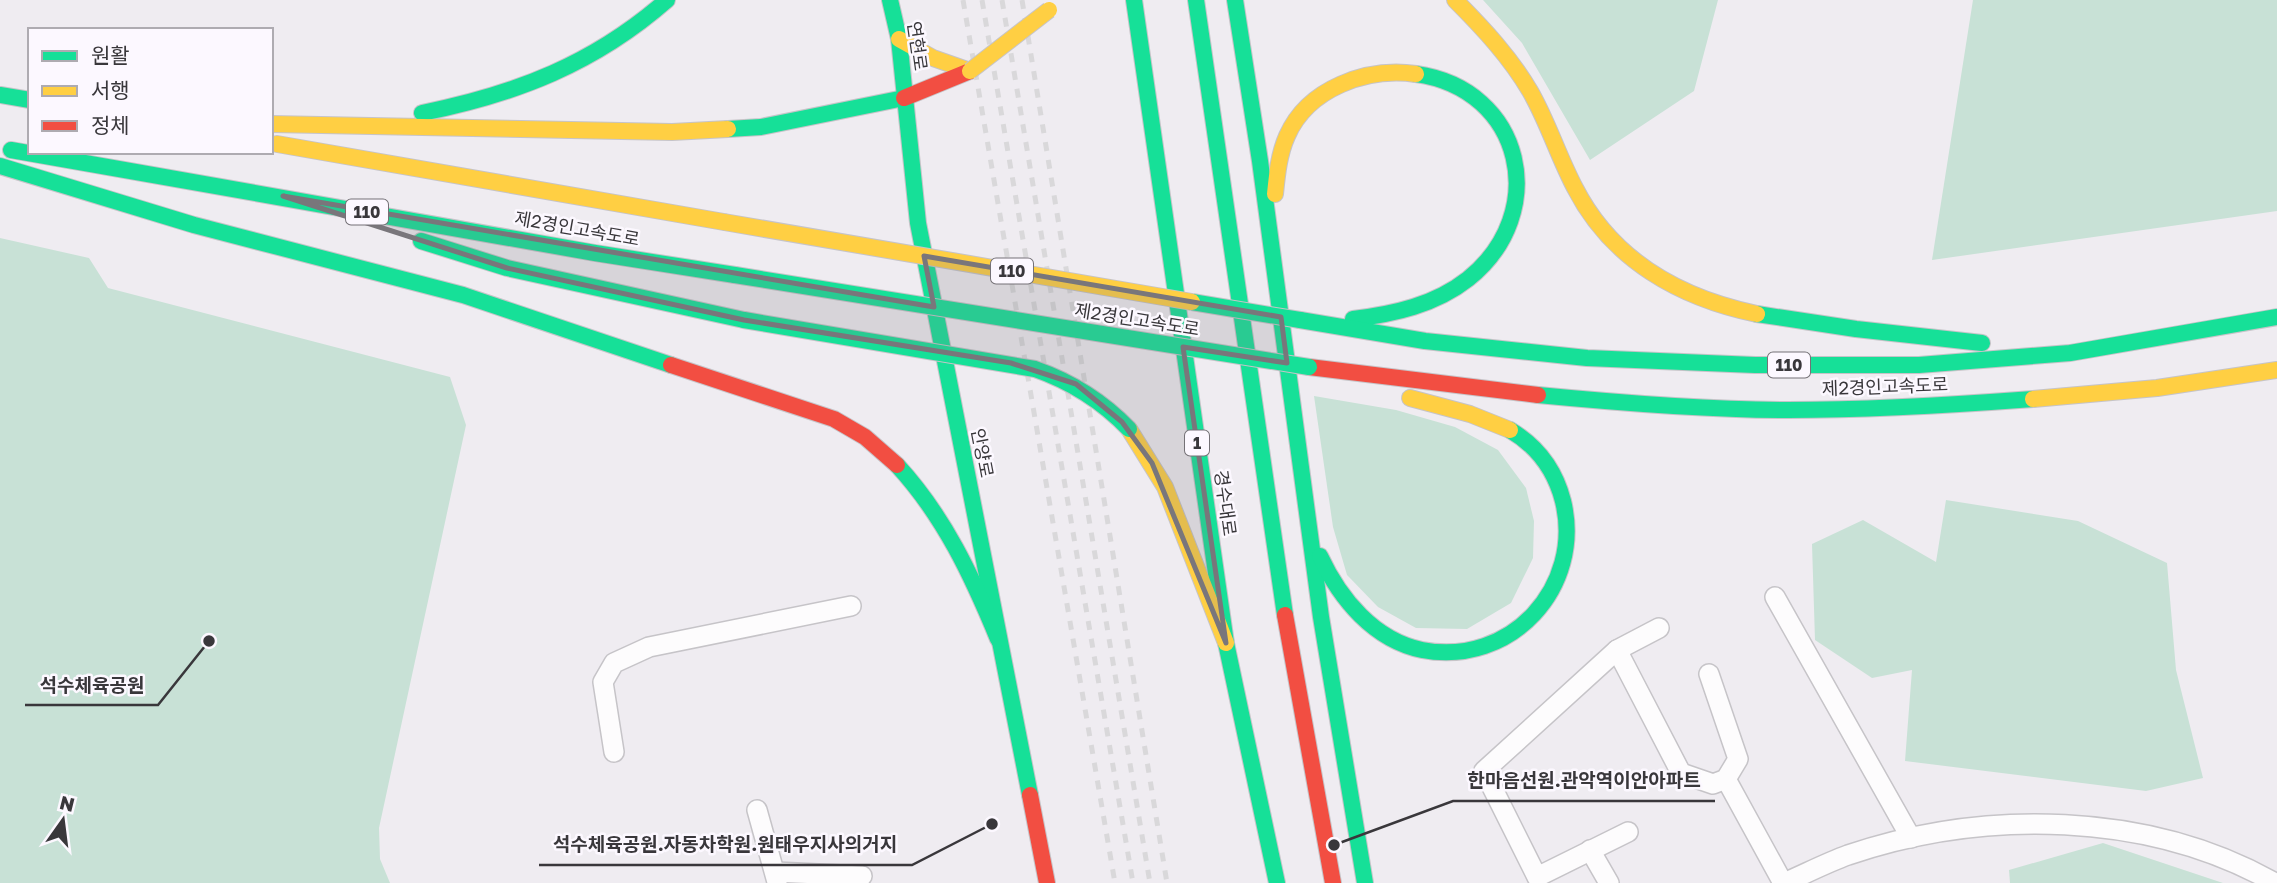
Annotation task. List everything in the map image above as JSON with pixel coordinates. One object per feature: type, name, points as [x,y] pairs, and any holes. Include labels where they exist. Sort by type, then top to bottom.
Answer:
[{"type":"main road","points":[[299,126],[404,117],[458,107],[507,93],[549,77],[596,52],[630,31],[667,0]]},
{"type":"main road","points":[[273,124],[672,132],[761,127],[904,98],[970,71],[1063,0]]},
{"type":"main road","name":"경수대로","points":[[1134,0],[1226,643],[1277,883]]},
{"type":"main road","points":[[1196,0],[1289,642],[1333,883]]},
{"type":"main road","points":[[1235,0],[1273,252],[1321,617],[1364,883]]},
{"type":"main road","points":[[1455,0],[1499,46],[1520,74],[1539,105],[1580,196],[1600,224],[1648,272],[1682,291],[1715,304],[1817,325],[2070,353]]},
{"type":"main road","name":"연현로","points":[[889,3],[899,39],[904,98]]},
{"type":"main road","points":[[899,39],[924,56],[970,71]]},
{"type":"main road","points":[[1273,252],[1278,168],[1290,131],[1301,114],[1319,97],[1341,84],[1365,76],[1388,73],[1436,77],[1454,83],[1483,104],[1511,144],[1518,175],[1515,206],[1503,239],[1477,271],[1435,299],[1406,310],[1361,319],[1300,320]]},
{"type":"main road","points":[[0,94],[28,100]]},
{"type":"main road","name":"안양로","points":[[904,98],[918,223],[1047,883]]},
{"type":"main road","name":"제2경인고속도로","points":[[273,143],[1425,341],[1587,358],[1755,365],[1919,365],[2070,353],[2277,317]]},
{"type":"main road","name":"제2경인고속도로","points":[[0,148],[28,153]]},
{"type":"main road","name":"제2경인고속도로","points":[[35,154],[595,253],[1309,367],[1532,396],[1736,410],[1882,408],[2082,397],[2277,370]]},
{"type":"main road","points":[[0,166],[194,225],[463,295],[834,419],[857,431],[881,449],[930,502],[960,552],[998,639]]},
{"type":"main road","points":[[283,196],[507,268],[744,320],[1035,369],[1076,384],[1094,396],[1129,429],[1152,463],[1165,488],[1226,643]]},
{"type":"main road","points":[[1307,515],[1328,575],[1354,609],[1374,627],[1398,642],[1430,651],[1450,652],[1480,648],[1510,635],[1525,624],[1547,600],[1554,587],[1567,543],[1566,514],[1559,487],[1545,461],[1525,440],[1497,424],[1309,367]]},
{"type":"street","points":[[1775,597],[1911,838]]},
{"type":"street","points":[[614,752],[603,682],[614,663],[649,647],[851,606]]},
{"type":"street","points":[[1628,832],[1537,877],[1484,771],[1617,650],[1659,628]]},
{"type":"street","points":[[1617,650],[1681,773],[1713,784],[1726,779],[1738,759],[1709,674]]},
{"type":"street","points":[[1726,779],[1784,883],[1847,856],[1911,838],[1965,829],[2039,824],[2123,830],[2216,853],[2275,883]]},
{"type":"street","points":[[757,810],[776,878],[862,876]]},
{"type":"street","points":[[1590,850],[1609,883]]},
{"type":"highlighted area","points":[[283,196],[934,307],[924,256],[1281,317],[1287,363],[1183,347],[1226,643],[1152,463],[1122,422],[1076,384],[1011,363],[744,320],[507,268]]},
{"type":"green space","points":[[1483,0],[1718,0],[1694,91],[1590,160],[1522,43]]},
{"type":"green space","points":[[1973,0],[2277,0],[2277,211],[1932,260]]},
{"type":"green space","points":[[0,238],[89,258],[108,288],[450,377],[466,425],[379,828],[380,859],[390,883],[0,883]]},
{"type":"green space","points":[[1314,396],[1396,410],[1455,427],[1498,450],[1526,488],[1534,521],[1533,558],[1511,603],[1467,629],[1416,628],[1378,607],[1347,575],[1333,527]]},
{"type":"green space","points":[[1946,500],[2078,521],[2167,563],[2176,670],[2203,778],[2146,791],[1905,761],[1912,670],[1872,678],[1815,640],[1812,544],[1863,520],[1936,562]]},
{"type":"green space","points":[[2103,843],[2223,883],[2010,883],[2009,870]]},
{"type":"railway","points":[[963,0],[1115,883]]},
{"type":"railway","points":[[982,0],[1133,883]]},
{"type":"railway","points":[[1002,0],[1150,883]]},
{"type":"railway","points":[[1022,0],[1167,883]]},
{"type":"traffic: fast","points":[[422,113],[490,96],[552,73],[611,42],[667,0]]},
{"type":"traffic: fast","points":[[890,0],[899,39],[918,223],[1030,795]]},
{"type":"traffic: fast","points":[[1134,0],[1226,643],[1277,883]]},
{"type":"traffic: fast","points":[[1196,0],[1285,615]]},
{"type":"traffic: fast","points":[[1235,0],[1260,161],[1321,617],[1365,883]]},
{"type":"traffic: fast","points":[[1353,319],[1414,307],[1455,288],[1468,279],[1494,252],[1510,221],[1516,189],[1514,157],[1502,128],[1481,103],[1453,84],[1416,74]]},
{"type":"traffic: fast","points":[[0,95],[28,100]]},
{"type":"traffic: fast","points":[[728,129],[761,127],[904,98]]},
{"type":"traffic: fast","points":[[11,150],[28,153]]},
{"type":"traffic: fast","points":[[34,154],[595,253],[735,275]]},
{"type":"traffic: fast","points":[[0,166],[194,225],[463,295],[671,365]]},
{"type":"traffic: fast","points":[[421,241],[507,268],[744,320]]},
{"type":"traffic: fast","points":[[735,275],[1309,367]]},
{"type":"traffic: fast","points":[[1192,302],[1300,320]]},
{"type":"traffic: fast","points":[[1757,314],[1856,329],[1982,343]]},
{"type":"traffic: fast","points":[[1300,320],[1425,341],[1587,358],[1755,365],[1919,365],[2070,353],[2277,317]]},
{"type":"traffic: fast","points":[[744,320],[1035,369],[1086,393],[1129,429]]},
{"type":"traffic: fast","points":[[1538,395],[1663,406],[1788,410],[1911,407],[2033,399]]},
{"type":"traffic: fast","points":[[1320,556],[1348,602],[1360,615],[1374,627],[1405,645],[1422,650],[1454,652],[1485,646],[1511,633],[1534,614],[1551,590],[1562,563],[1567,533],[1563,501],[1550,469],[1529,443],[1510,430]]},
{"type":"traffic: fast","points":[[897,465],[943,526],[978,592],[998,639]]},
{"type":"traffic: slow","points":[[1455,0],[1496,43],[1522,78],[1575,188],[1608,236],[1651,272],[1675,286],[1701,298],[1757,314]]},
{"type":"traffic: slow","points":[[970,71],[1049,10]]},
{"type":"traffic: slow","points":[[899,39],[933,58],[970,71]]},
{"type":"traffic: slow","points":[[1275,194],[1284,143],[1297,119],[1309,105],[1324,93],[1359,78],[1378,74],[1416,74]]},
{"type":"traffic: slow","points":[[273,124],[672,132],[728,129]]},
{"type":"traffic: slow","points":[[277,144],[724,222]]},
{"type":"traffic: slow","points":[[724,222],[1192,302]]},
{"type":"traffic: slow","points":[[2033,399],[2157,388],[2277,370]]},
{"type":"traffic: slow","points":[[1410,398],[1470,414],[1510,430]]},
{"type":"traffic: slow","points":[[1129,429],[1165,487],[1226,643]]},
{"type":"traffic: jam","points":[[904,98],[970,71]]},
{"type":"traffic: jam","points":[[671,365],[834,419],[865,437],[897,465]]},
{"type":"traffic: jam","points":[[1309,367],[1538,395]]},
{"type":"traffic: jam","points":[[1285,615],[1333,883]]},
{"type":"traffic: jam","points":[[1030,795],[1047,883]]},
{"type":"place","name":"석수체육공원","points":[[209,641]]},
{"type":"place","name":"석수체육공원.자동차학원.원태우지사의거지","points":[[992,824]]},
{"type":"place","name":"한마음선원.관악역이안아파트","points":[[1334,845]]}]
